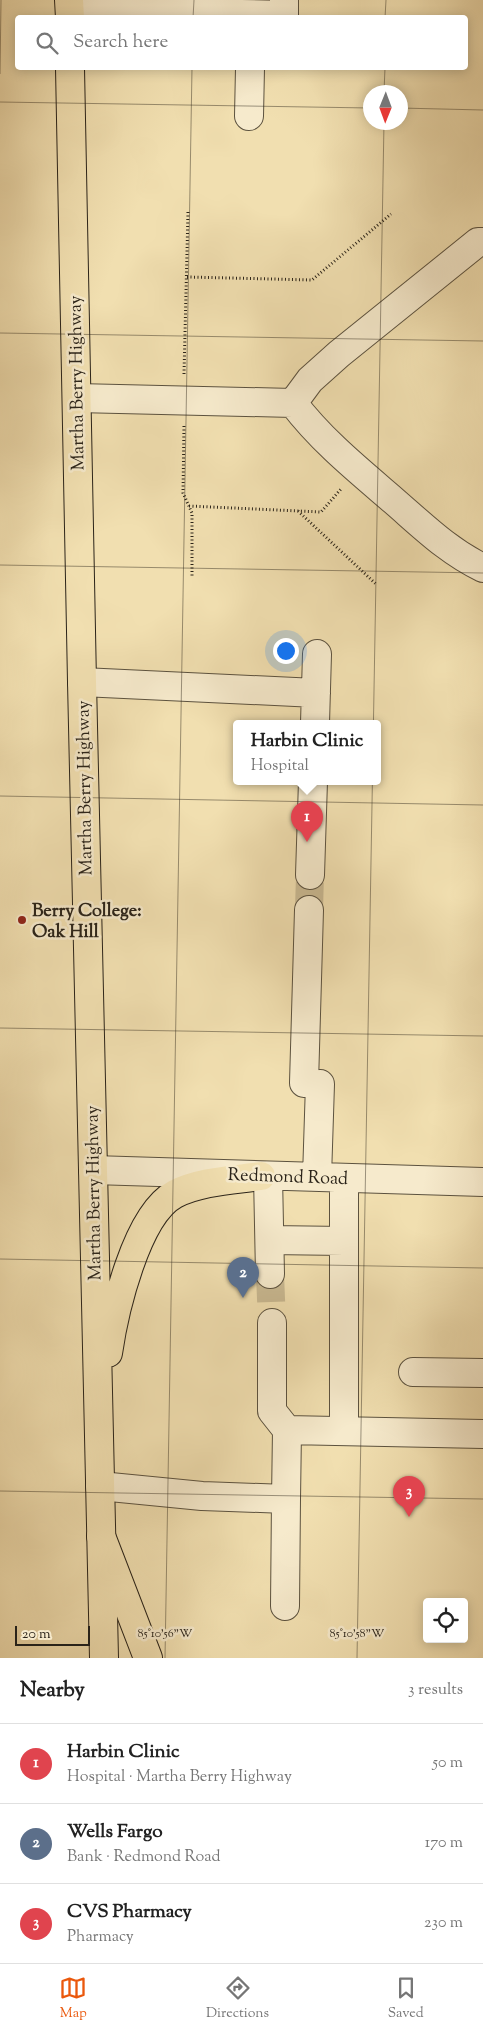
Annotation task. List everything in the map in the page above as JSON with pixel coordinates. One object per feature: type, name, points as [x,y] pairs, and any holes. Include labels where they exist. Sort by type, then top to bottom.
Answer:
[{"type":"main road","name":"Martha Berry Highway","points":[[70,70],[104,1658]]},
{"type":"main road","points":[[98,1424],[115,1320],[131,1263],[143,1231],[160,1208],[173,1195],[197,1187],[264,1176]]},
{"type":"main road","points":[[101,1536],[148,1658]]},
{"type":"street","points":[[268,15],[284,14],[284,0]]},
{"type":"street","points":[[70,9],[225,15]]},
{"type":"street","points":[[249,116],[250,70]]},
{"type":"street","points":[[293,403],[310,380],[339,354],[478,242],[483,242]]},
{"type":"street","points":[[77,398],[293,403]]},
{"type":"street","points":[[293,403],[310,426],[357,469],[453,552],[483,568]]},
{"type":"street","points":[[315,720],[317,654]]},
{"type":"street","points":[[82,682],[316,693]]},
{"type":"street","points":[[310,875],[313,785]]},
{"type":"street","points":[[309,910],[312,1083],[317,1178]]},
{"type":"street","name":"Redmond Road","points":[[93,1170],[483,1182]]},
{"type":"street","points":[[264,1176],[270,1240],[270,1274]]},
{"type":"street","points":[[344,1178],[344,1431]]},
{"type":"street","points":[[270,1240],[344,1241]]},
{"type":"street","points":[[272,1323],[272,1411],[288,1430],[286,1606]]},
{"type":"street","points":[[413,1372],[483,1373]]},
{"type":"street","points":[[288,1430],[483,1434]]},
{"type":"street","points":[[100,1486],[202,1496],[286,1499]]},
{"type":"path","points":[[187,277],[312,280],[391,214]]},
{"type":"path","points":[[190,506],[321,512],[357,469]]},
{"type":"path","points":[[297,510],[377,585]]},
{"type":"tunnel","points":[[309,910],[310,875]]},
{"type":"tunnel","points":[[270,1274],[272,1323]]},
{"type":"place","name":"Harbin Clinic","points":[[307,842]]},
{"type":"place","name":"Berry College: Oak Hill","points":[[22,920]]},
{"type":"place","name":"Wells Fargo","points":[[243,1298]]},
{"type":"place","name":"CVS Pharmacy","points":[[409,1517]]}]
